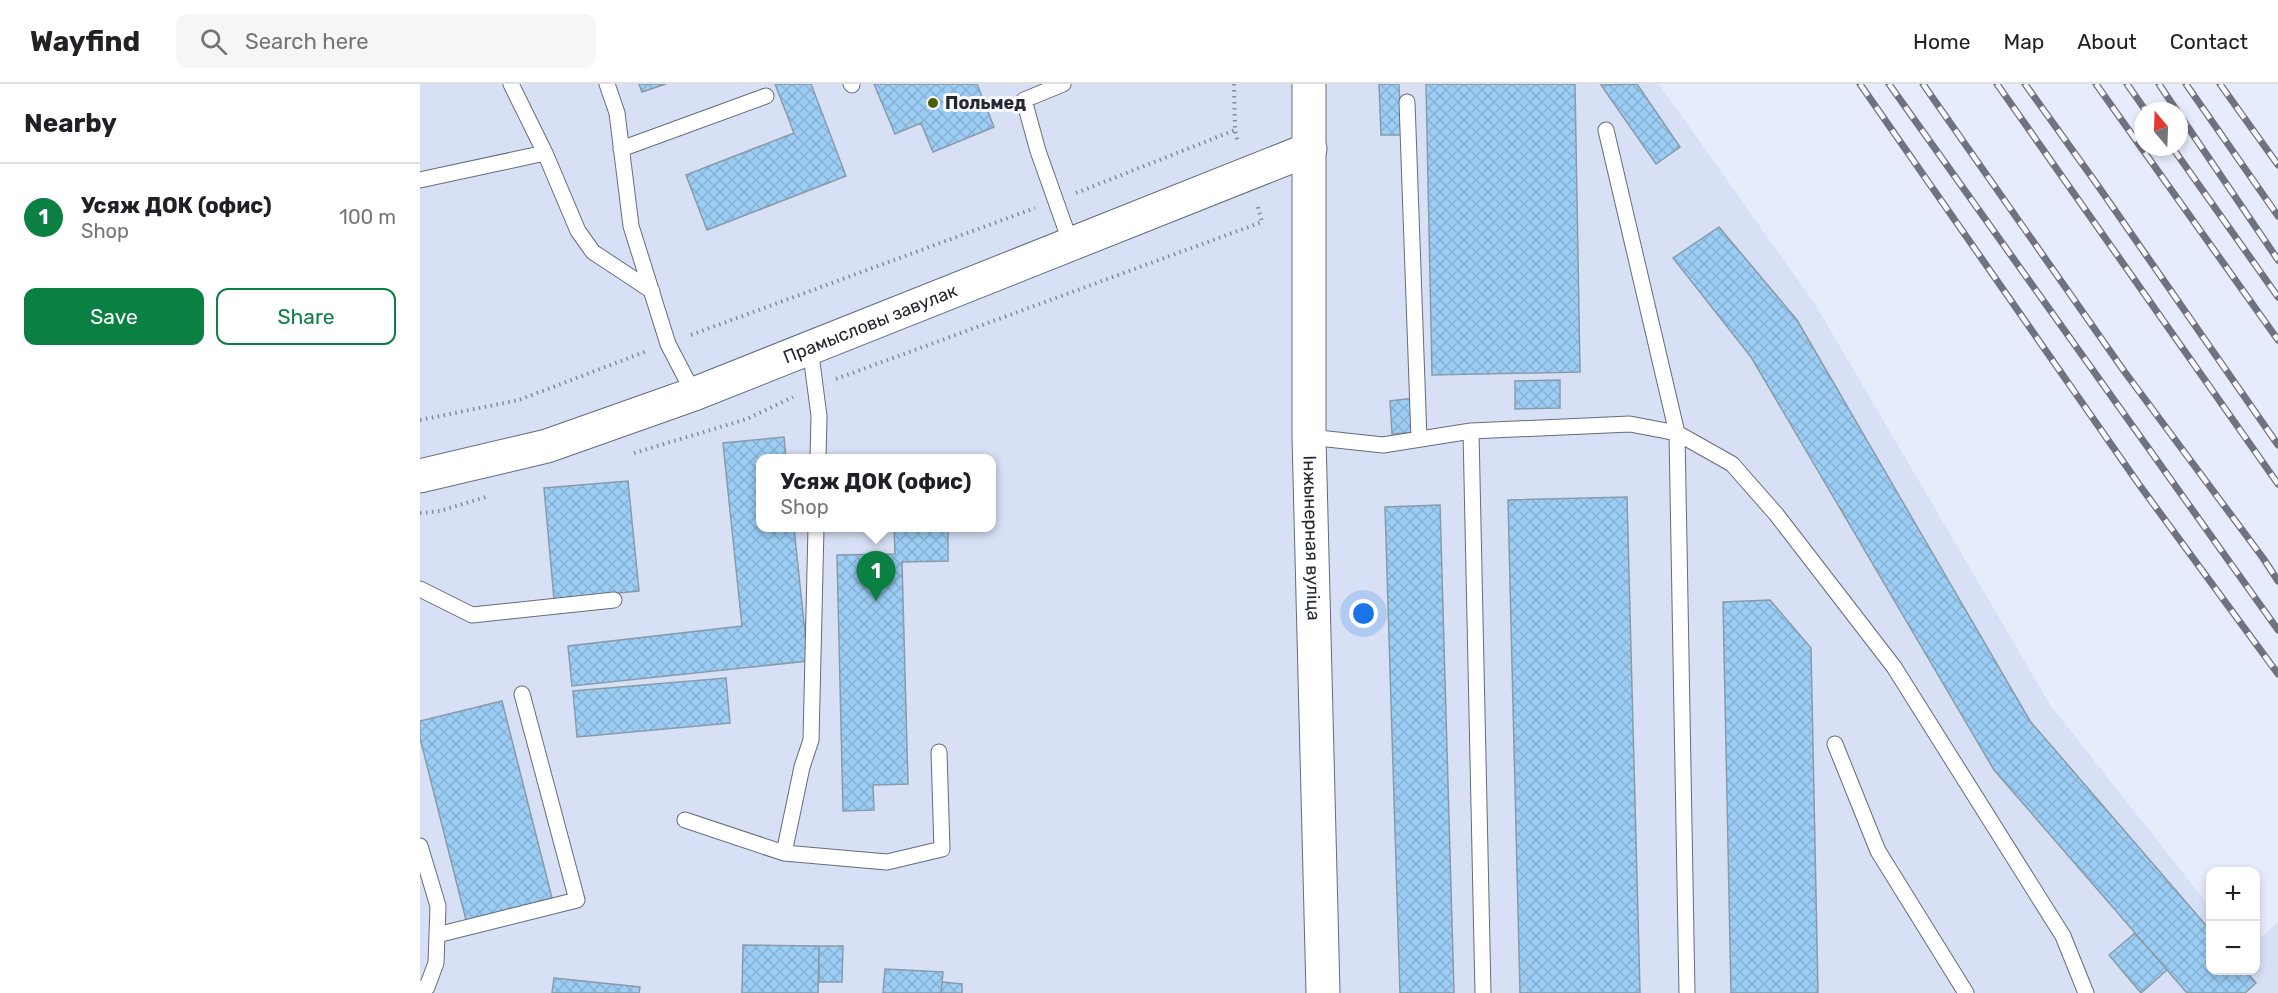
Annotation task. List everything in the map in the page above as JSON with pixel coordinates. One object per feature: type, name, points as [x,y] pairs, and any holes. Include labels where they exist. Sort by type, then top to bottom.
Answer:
[{"type":"street","name":"Інжынерная вуліца","points":[[1309,84],[1309,437],[1323,993]]},
{"type":"street","name":"Прамысловы завулак","points":[[420,476],[547,446],[694,394],[1310,149]]},
{"type":"lane","points":[[511,84],[545,153],[578,231],[594,252],[652,291]]},
{"type":"lane","points":[[607,84],[616,113],[631,226],[668,344],[694,394]]},
{"type":"lane","points":[[1063,84],[1024,100],[1038,151],[1071,244]]},
{"type":"lane","points":[[621,149],[766,96]]},
{"type":"lane","points":[[1407,102],[1419,440]]},
{"type":"lane","points":[[1606,130],[1677,433],[1687,993]]},
{"type":"lane","points":[[420,180],[545,153]]},
{"type":"lane","points":[[810,347],[819,416],[818,454]]},
{"type":"lane","points":[[1309,437],[1383,445],[1471,431],[1630,424],[1677,433],[1732,464],[1776,514],[1894,667],[2063,936],[2086,993]]},
{"type":"lane","points":[[1471,431],[1483,993]]},
{"type":"lane","points":[[784,853],[802,767],[811,740],[816,532]]},
{"type":"lane","points":[[420,589],[472,615],[614,600]]},
{"type":"lane","points":[[437,935],[577,900],[522,694]]},
{"type":"lane","points":[[1835,744],[1878,851],[1966,993]]},
{"type":"lane","points":[[685,820],[784,853],[887,862],[942,849],[939,752]]},
{"type":"lane","points":[[420,846],[438,906],[436,963],[427,987],[420,988]]},
{"type":"path","points":[[420,420],[519,400],[1055,201],[1234,130],[1234,84]]},
{"type":"path","points":[[633,453],[747,419],[814,387],[1262,222]]},
{"type":"path","points":[[420,513],[440,511],[497,494]]},
{"type":"shaded area","points":[[420,84],[1659,84],[1815,304],[2051,706],[2206,902],[2206,975],[2260,975],[2260,938],[2278,922],[2278,993],[420,993]]},
{"type":"building","points":[[639,84],[666,84],[642,92]]},
{"type":"building","points":[[775,84],[811,84],[846,176],[707,230],[686,175],[794,133]]},
{"type":"building","name":"Польмед","points":[[874,84],[977,84],[994,127],[933,152],[921,123],[895,134]]},
{"type":"building","points":[[1379,84],[1399,84],[1401,135],[1381,135]]},
{"type":"building","points":[[1426,84],[1575,84],[1580,372],[1432,375]]},
{"type":"building","points":[[1637,84],[1680,147],[1656,164],[1601,85]]},
{"type":"building","points":[[1719,227],[1797,320],[2030,721],[2206,925],[2206,975],[2249,975],[2256,983],[2245,993],[2187,993],[1994,770],[1751,357],[1673,258]]},
{"type":"building","points":[[1560,380],[1560,408],[1515,409],[1515,381]]},
{"type":"building","points":[[1414,398],[1416,432],[1392,434],[1390,401]]},
{"type":"building","points":[[784,437],[786,454],[756,454],[756,532],[794,532],[808,661],[572,686],[568,646],[742,626],[723,443]]},
{"type":"building","points":[[628,481],[639,591],[554,599],[544,488]]},
{"type":"building","points":[[1627,497],[1640,993],[1520,993],[1508,500]]},
{"type":"building","points":[[1440,505],[1454,993],[1400,993],[1385,507]]},
{"type":"building","points":[[894,532],[948,532],[948,561],[902,562],[908,784],[873,785],[874,810],[843,811],[837,555],[895,554]]},
{"type":"building","points":[[1770,600],[1811,648],[1818,993],[1731,993],[1723,602]]},
{"type":"building","points":[[726,678],[730,723],[577,737],[573,691]]},
{"type":"building","points":[[502,701],[552,898],[466,920],[420,738],[420,721]]},
{"type":"building","points":[[2135,933],[2167,970],[2141,993],[2109,955]]},
{"type":"building","points":[[743,945],[819,946],[818,993],[742,993]]},
{"type":"building","points":[[819,946],[843,946],[842,982],[819,982]]},
{"type":"building","points":[[885,969],[943,972],[941,993],[883,993]]},
{"type":"building","points":[[554,978],[640,987],[639,993],[552,993]]},
{"type":"building","points":[[942,982],[962,984],[962,993],[941,993]]},
{"type":"railway","points":[[1860,84],[2138,483],[2278,674]]},
{"type":"railway","points":[[1889,84],[2278,630]]},
{"type":"railway","points":[[1923,84],[2124,371],[2278,581]]},
{"type":"railway","points":[[1997,84],[2278,484]]},
{"type":"railway","points":[[2025,84],[2278,445]]},
{"type":"railway","points":[[2096,84],[2278,340]]},
{"type":"railway","points":[[2127,84],[2140,102]]},
{"type":"railway","points":[[2159,84],[2171,102]]},
{"type":"railway","points":[[2186,84],[2278,216]]},
{"type":"railway","points":[[2220,84],[2278,165]]},
{"type":"railway","points":[[2188,127],[2278,260]]},
{"type":"railway","points":[[2178,156],[2278,297]]},
{"type":"place","name":"Польмед","points":[[933,103]]},
{"type":"place","name":"Усяж ДОК (офис)","points":[[876,601]]}]
